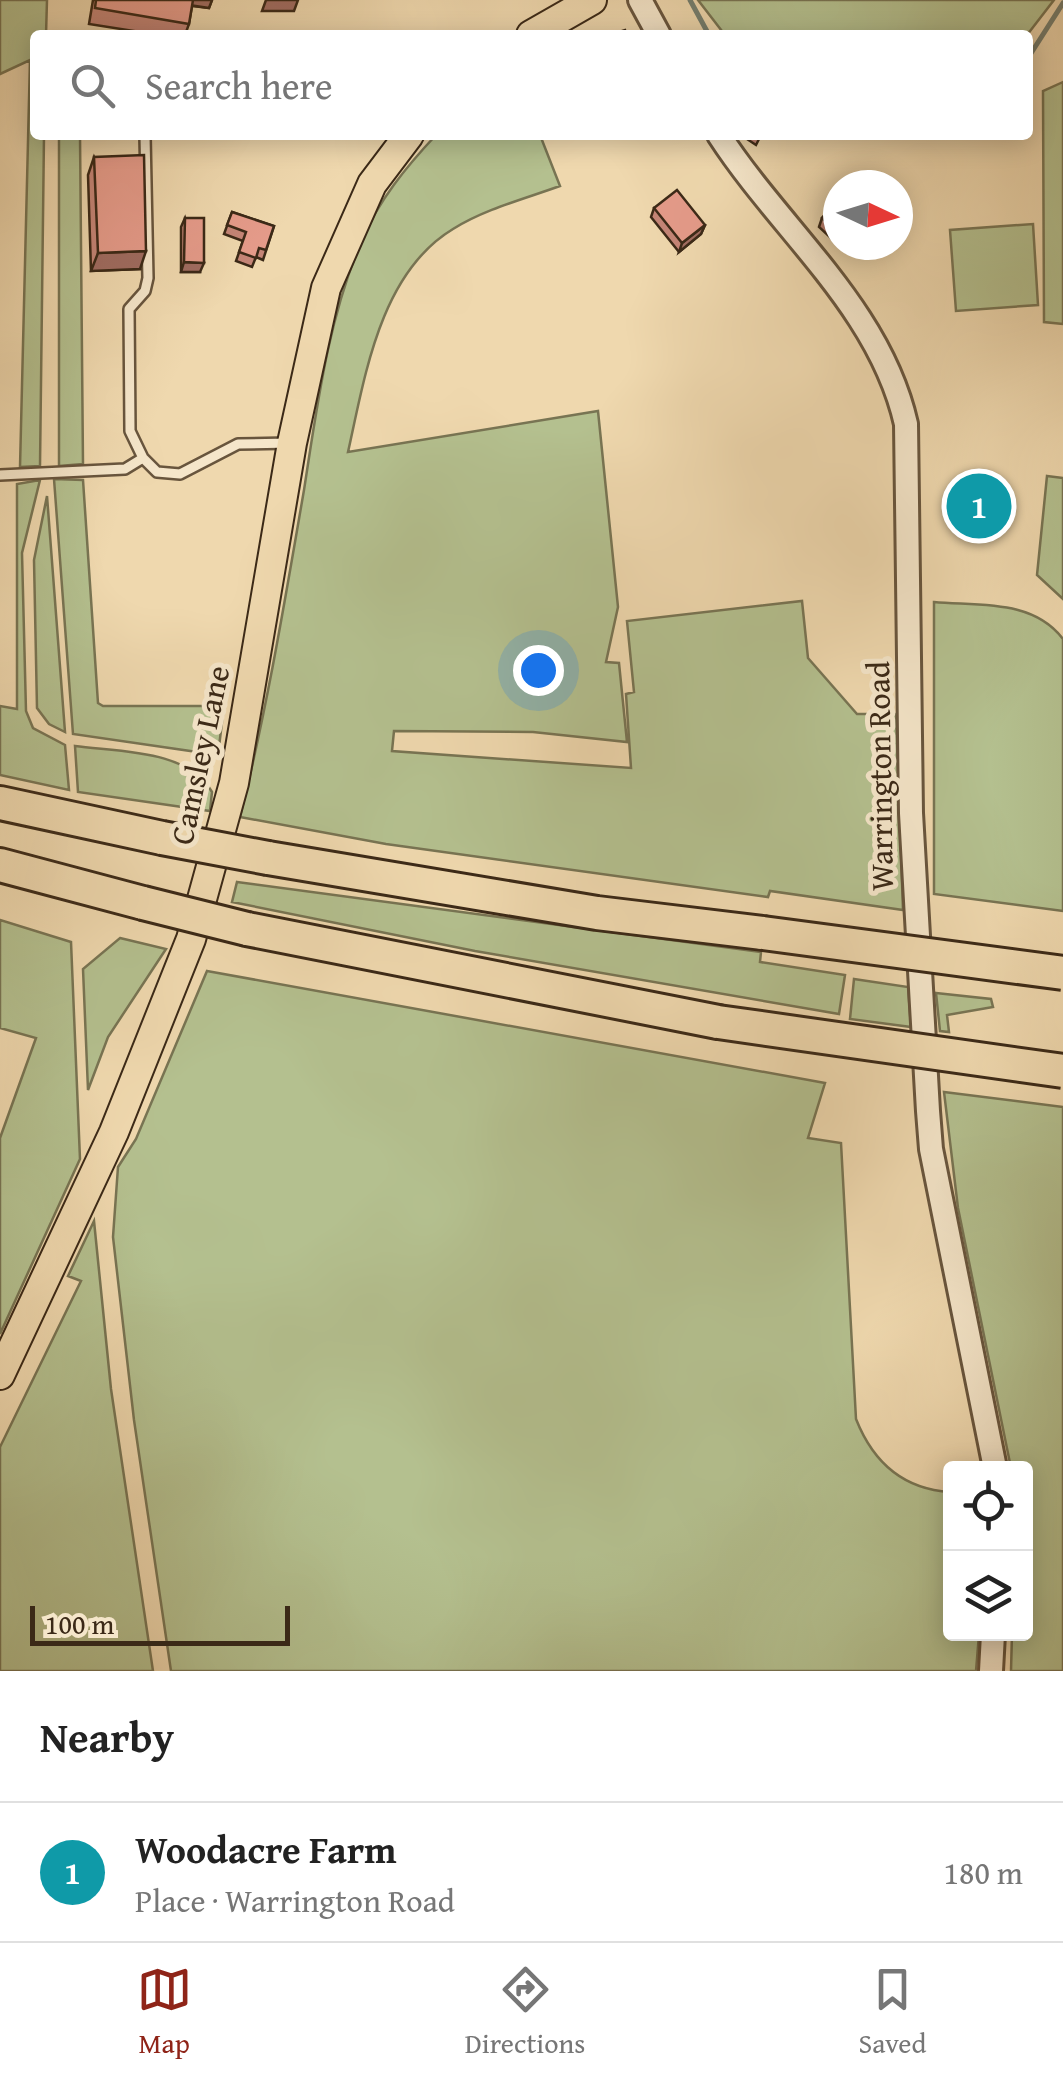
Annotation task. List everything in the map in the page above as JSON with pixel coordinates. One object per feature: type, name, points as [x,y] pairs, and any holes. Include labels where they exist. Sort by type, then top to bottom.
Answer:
[{"type":"highway","points":[[0,803],[268,858],[597,912],[1063,973]]},
{"type":"highway","points":[[0,865],[247,929],[718,1022],[1063,1071]]},
{"type":"main road","points":[[540,30],[592,0]]},
{"type":"main road","name":"Camsley Lane","points":[[0,1375],[114,1132],[182,966],[226,818],[292,443],[326,288],[372,184],[405,140]]},
{"type":"street","points":[[640,0],[656,30]]},
{"type":"street","name":"Warrington Road","points":[[723,140],[863,323],[891,374],[906,424],[911,813],[928,1110],[937,1182],[994,1461]]},
{"type":"street","points":[[991,1671],[993,1641]]},
{"type":"lane","points":[[145,140],[148,278],[145,290],[129,309],[127,390],[130,431],[143,458],[157,472],[180,474],[238,444],[292,443]]},
{"type":"lane","points":[[0,476],[124,468],[143,458]]},
{"type":"green space","points":[[0,0],[47,0],[46,30],[30,30],[30,60],[0,74]]},
{"type":"green space","points":[[698,0],[1054,0],[1031,30],[721,30]]},
{"type":"green space","points":[[30,60],[30,140],[44,140],[40,466],[20,467]]},
{"type":"green space","points":[[1063,82],[1063,324],[1044,322],[1043,91]]},
{"type":"green space","points":[[59,140],[80,140],[83,464],[59,466]]},
{"type":"green space","points":[[432,140],[542,140],[560,186],[465,222],[428,248],[408,272],[392,299],[369,360],[348,452],[598,411],[618,607],[606,662],[619,663],[627,742],[533,732],[394,731],[392,751],[631,768],[626,694],[634,692],[627,621],[802,601],[808,658],[857,714],[896,714],[903,910],[770,891],[768,897],[386,844],[240,817],[267,695],[332,331],[362,240],[404,172]]},
{"type":"green space","points":[[1033,224],[1038,305],[956,311],[950,230]]},
{"type":"green space","points":[[1047,476],[1063,478],[1063,599],[1037,575]]},
{"type":"green space","points":[[54,479],[83,480],[98,703],[224,706],[218,755],[73,734]]},
{"type":"green space","points":[[40,480],[22,553],[26,711],[33,728],[65,745],[69,790],[0,775],[0,706],[17,709],[17,484]]},
{"type":"green space","points":[[47,496],[65,732],[49,724],[37,708],[34,560]]},
{"type":"green space","points":[[934,602],[1021,611],[1051,626],[1063,639],[1063,911],[934,894]]},
{"type":"green space","points":[[75,746],[151,755],[186,768],[212,792],[210,811],[78,792]]},
{"type":"green space","points":[[237,882],[761,952],[760,962],[845,975],[839,1014],[475,951],[232,902]]},
{"type":"green space","points":[[0,920],[71,942],[80,1159],[0,1334],[0,1138],[36,1038],[0,1028]]},
{"type":"green space","points":[[120,938],[166,949],[108,1037],[88,1090],[83,969]]},
{"type":"green space","points":[[207,971],[825,1083],[808,1138],[841,1143],[856,1419],[871,1448],[891,1470],[917,1485],[943,1491],[943,1641],[978,1641],[976,1671],[171,1671],[134,1420],[113,1237],[118,1167],[136,1139]]},
{"type":"green space","points":[[854,979],[908,987],[911,1027],[850,1019]]},
{"type":"green space","points":[[936,993],[991,999],[993,1007],[947,1015],[949,1032],[940,1031]]},
{"type":"green space","points":[[944,1092],[1063,1107],[1063,1671],[1011,1671],[1012,1641],[1033,1641],[1033,1461],[1010,1461],[958,1208]]},
{"type":"green space","points":[[94,1221],[111,1389],[153,1671],[0,1671],[0,1447],[81,1281],[68,1276]]},
{"type":"building","points":[[96,0],[193,0],[189,24],[95,8]]},
{"type":"building","points":[[144,155],[146,251],[98,253],[94,157]]},
{"type":"building","points":[[677,190],[705,225],[682,243],[654,208]]},
{"type":"building","points":[[232,212],[274,226],[266,250],[259,248],[256,258],[239,252],[246,232],[227,225]]},
{"type":"building","points":[[185,218],[204,218],[204,263],[184,262]]},
{"type":"building","points":[[972,475],[995,477],[992,519],[970,518]]},
{"type":"waterway","points":[[690,0],[706,30]]},
{"type":"waterway","points":[[1033,50],[1063,3]]},
{"type":"place","name":"Woodacre Farm","points":[[979,506]]}]
